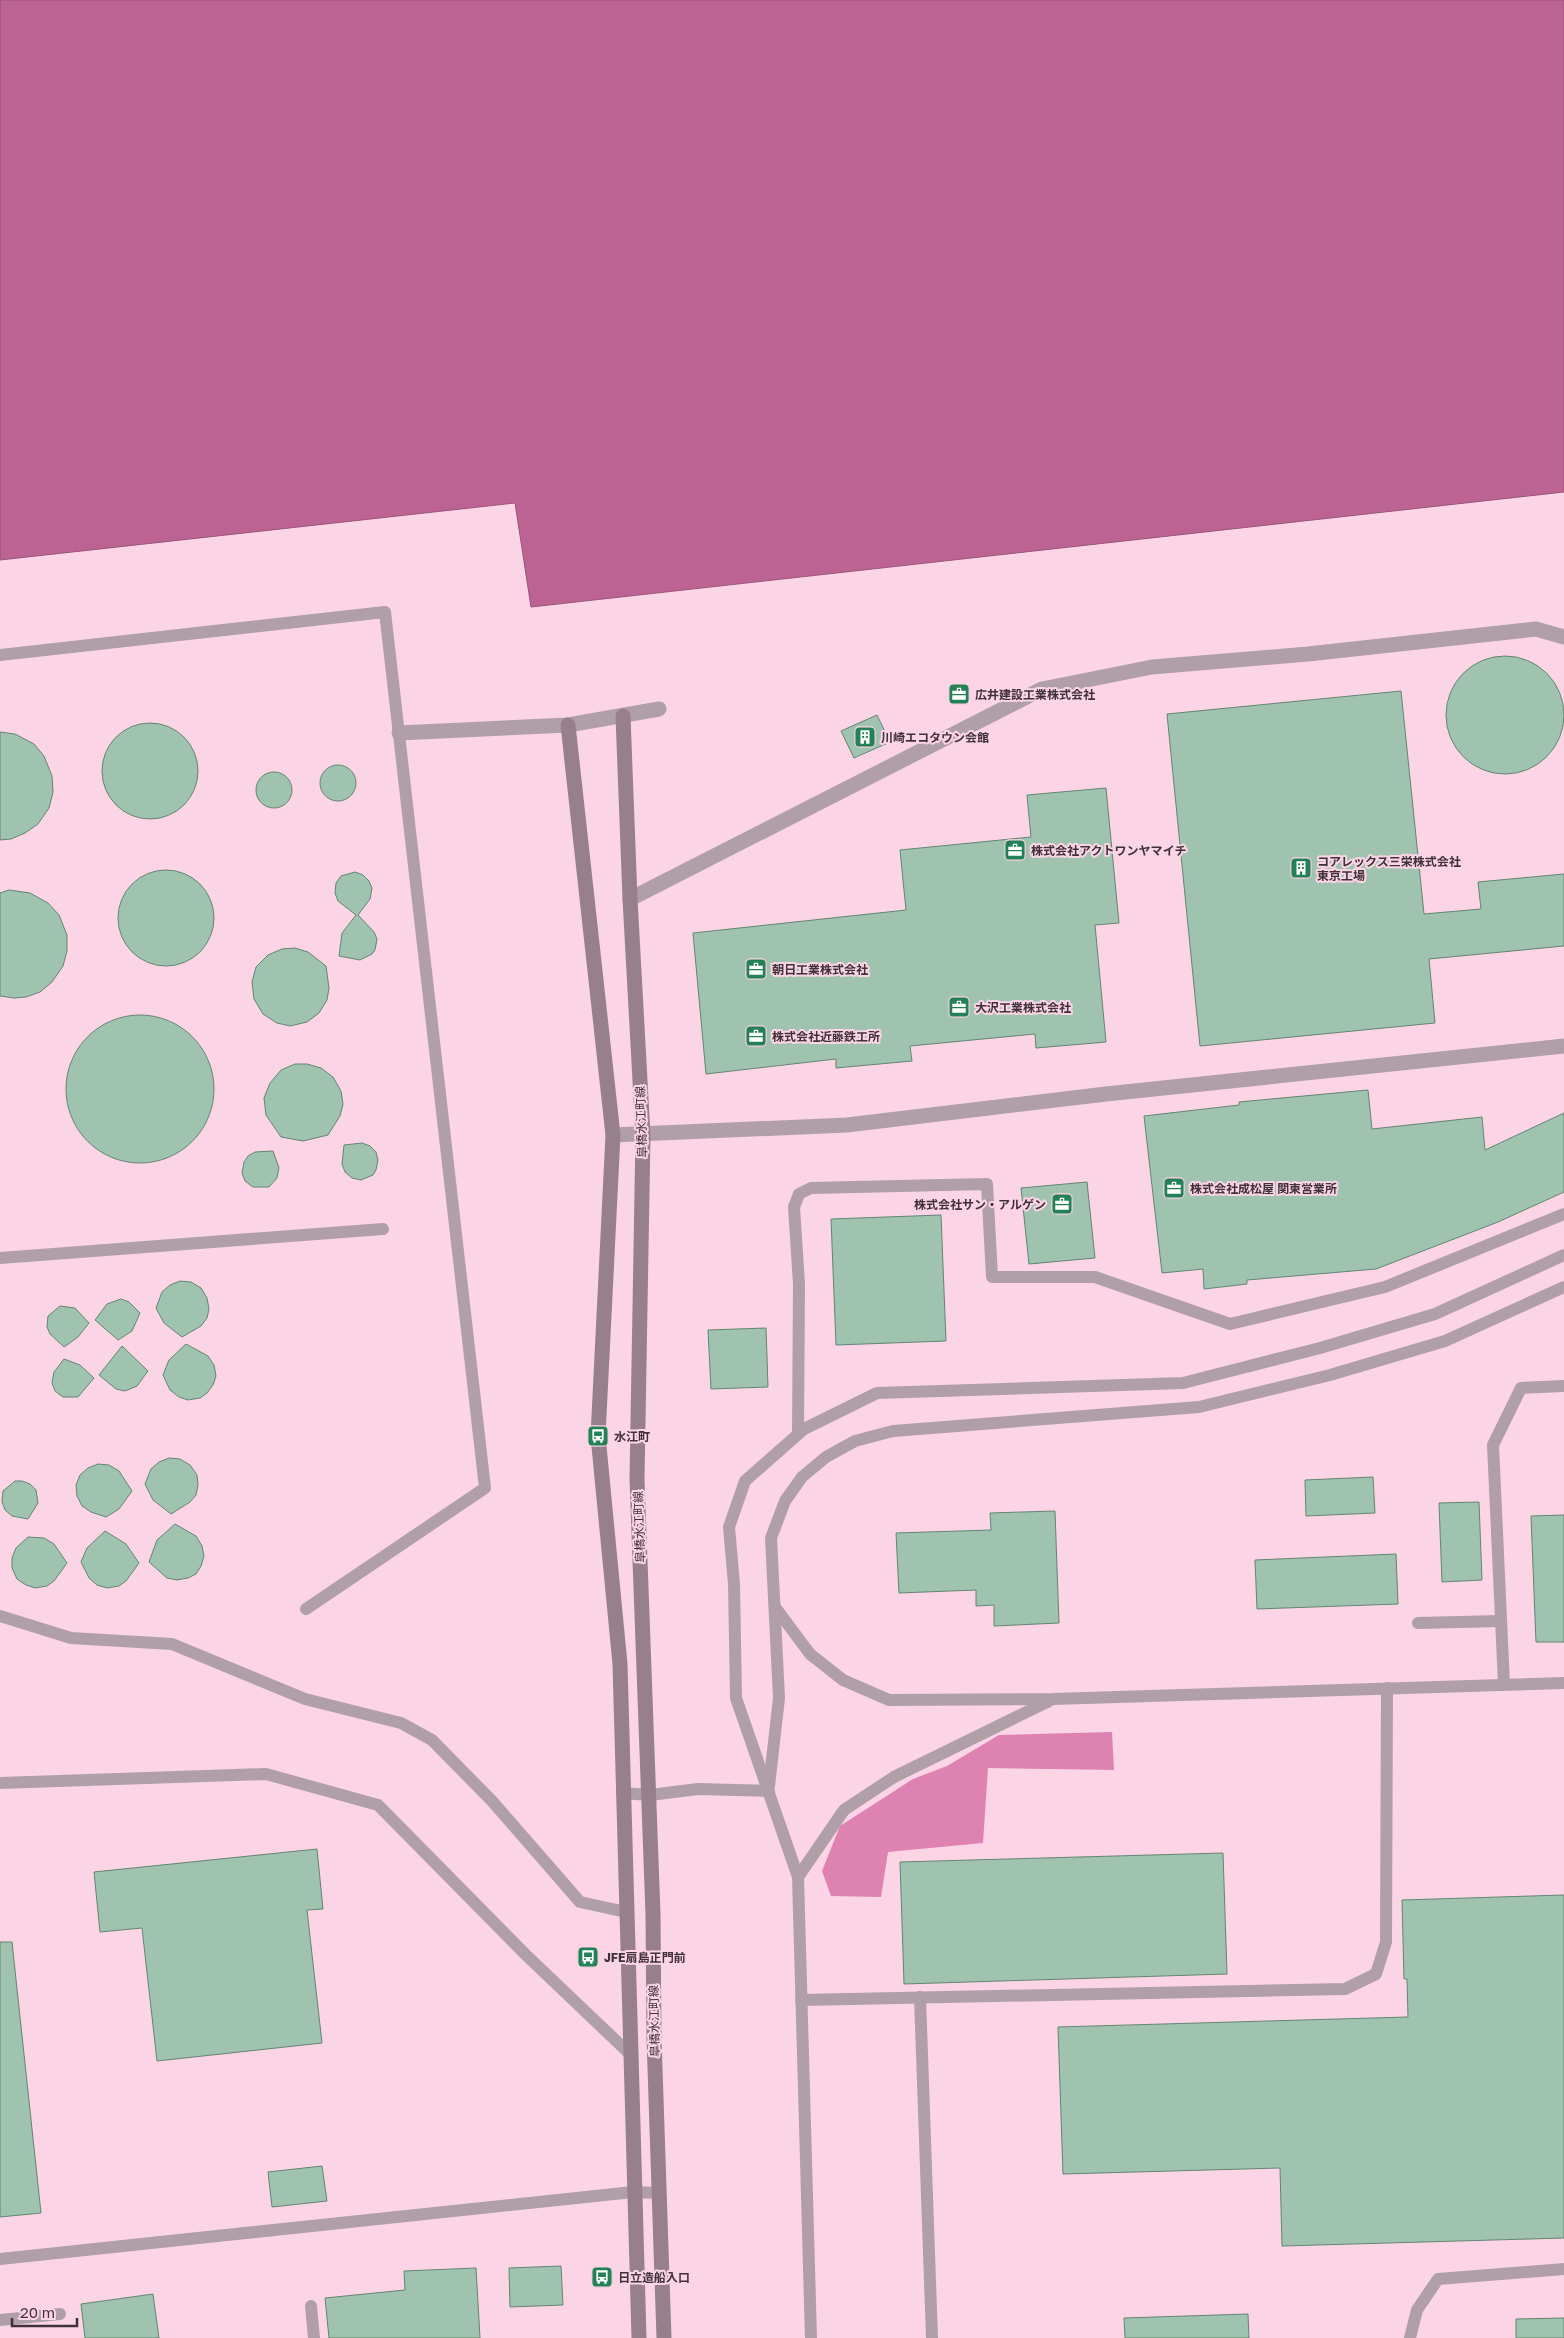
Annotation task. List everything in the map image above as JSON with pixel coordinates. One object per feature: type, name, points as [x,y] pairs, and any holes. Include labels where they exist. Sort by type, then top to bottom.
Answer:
[{"type":"street","points":[[630,899],[1042,689],[1152,667],[1308,654],[1536,629],[1564,637]]},
{"type":"street","points":[[399,733],[568,725],[659,709]]},
{"type":"street","name":"皐橋水江町線","points":[[623,716],[630,899],[643,1135],[637,1479],[642,1656],[650,1796],[664,2338]]},
{"type":"street","name":"皐橋水江町線","points":[[568,725],[612,1135],[598,1436],[620,1664],[638,2338]]},
{"type":"street","points":[[612,1135],[847,1125],[1106,1094],[1564,1046]]},
{"type":"lane","points":[[0,655],[385,612],[485,1488],[306,1609]]},
{"type":"lane","points":[[798,1434],[798,1284],[794,1207],[799,1194],[811,1188],[987,1184],[992,1277],[1095,1277],[1230,1324],[1385,1287],[1564,1214]]},
{"type":"lane","points":[[0,1258],[383,1228]]},
{"type":"lane","points":[[811,2338],[798,1877],[736,1698],[734,1584],[730,1527],[745,1481],[804,1429],[877,1393],[1183,1383],[1320,1348],[1435,1314],[1564,1255]]},
{"type":"lane","points":[[769,1791],[779,1698],[771,1538],[785,1501],[802,1477],[826,1457],[855,1440],[893,1431],[1199,1407],[1330,1376],[1445,1341],[1564,1287]]},
{"type":"lane","points":[[1504,1684],[1493,1445],[1521,1388],[1564,1386]]},
{"type":"lane","points":[[775,1607],[810,1654],[843,1680],[889,1700],[1053,1699],[1564,1683]]},
{"type":"lane","points":[[0,1616],[71,1638],[172,1644],[305,1699],[401,1723],[432,1740],[479,1787],[580,1902],[626,1912]]},
{"type":"lane","points":[[1418,1624],[1502,1621]]},
{"type":"lane","points":[[801,2000],[1345,1989],[1376,1974],[1386,1942],[1387,1688]]},
{"type":"lane","points":[[798,1877],[844,1810],[894,1777],[1053,1699]]},
{"type":"lane","points":[[0,1783],[266,1774],[378,1806],[525,1954],[631,2055]]},
{"type":"lane","points":[[622,1793],[650,1796],[698,1789],[769,1791]]},
{"type":"lane","points":[[920,1997],[932,2338]]},
{"type":"lane","points":[[0,2259],[634,2192],[660,2193]]},
{"type":"lane","points":[[1410,2338],[1417,2310],[1438,2279],[1564,2268]]},
{"type":"lane","points":[[311,2306],[314,2338]]},
{"type":"lane","points":[[0,2320],[60,2314]]},
{"type":"shaded area","points":[[0,0],[1564,0],[1564,492],[531,607],[515,503],[0,560]]},
{"type":"shaded area","points":[[1112,1732],[1114,1770],[988,1768],[983,1843],[888,1852],[881,1897],[831,1896],[822,1871],[840,1826],[913,1779],[947,1766],[999,1735]]},
{"type":"building","points":[[1505,656],[1528,660],[1547,673],[1560,692],[1564,715],[1560,738],[1547,757],[1528,770],[1505,774],[1482,770],[1463,757],[1450,738],[1446,715],[1450,692],[1463,673],[1482,660]]},
{"type":"building","name":"コアレックス三栄株式会社 東京工場","points":[[1401,691],[1424,914],[1481,909],[1478,882],[1564,874],[1564,946],[1429,959],[1435,1023],[1200,1046],[1167,714]]},
{"type":"building","name":"川崎エコタウン会館","points":[[877,715],[890,742],[854,758],[841,731]]},
{"type":"building","points":[[150,723],[168,727],[184,737],[194,753],[198,771],[194,789],[184,805],[168,815],[150,819],[132,815],[116,805],[106,789],[102,771],[106,753],[116,737],[132,727]]},
{"type":"building","points":[[0,732],[15,734],[34,744],[44,756],[52,776],[53,792],[49,808],[38,824],[25,833],[11,839],[0,840]]},
{"type":"building","points":[[338,765],[345,766],[351,770],[355,776],[355,790],[351,796],[345,800],[338,801],[331,800],[325,796],[321,790],[320,783],[321,776],[325,770],[331,766]]},
{"type":"building","points":[[274,772],[281,773],[287,777],[291,783],[291,797],[287,803],[281,807],[274,808],[267,807],[261,803],[257,797],[256,790],[257,783],[261,777],[267,773]]},
{"type":"building","points":[[1106,788],[1119,923],[1095,925],[1106,1042],[1036,1048],[1035,1034],[910,1046],[912,1061],[836,1068],[836,1059],[706,1074],[693,933],[906,910],[900,850],[1031,837],[1027,795]]},
{"type":"building","points":[[166,870],[184,874],[200,884],[210,900],[214,918],[210,936],[200,952],[184,962],[166,966],[148,962],[132,952],[122,936],[118,918],[122,900],[132,884],[148,874]]},
{"type":"building","points":[[355,872],[363,875],[369,881],[372,888],[370,899],[358,915],[374,932],[377,939],[375,950],[372,954],[360,960],[339,956],[342,933],[356,915],[338,901],[335,893],[336,883],[341,876]]},
{"type":"building","points":[[9,890],[30,893],[48,903],[59,915],[67,935],[67,951],[63,966],[52,982],[40,992],[26,997],[0,996],[0,893]]},
{"type":"building","points":[[295,948],[308,952],[326,966],[329,988],[327,1000],[319,1013],[307,1022],[290,1026],[277,1023],[263,1014],[254,999],[252,982],[256,967],[268,955],[282,949]]},
{"type":"building","points":[[140,1015],[154,1016],[168,1021],[181,1027],[192,1037],[202,1048],[208,1061],[213,1075],[213,1103],[208,1117],[202,1130],[192,1141],[181,1151],[168,1157],[154,1162],[140,1163],[126,1162],[112,1157],[99,1151],[88,1141],[78,1130],[72,1117],[67,1103],[66,1089],[67,1075],[72,1061],[78,1048],[88,1037],[99,1027],[112,1021],[126,1016]]},
{"type":"building","points":[[295,1064],[307,1064],[321,1068],[333,1077],[341,1091],[343,1104],[340,1116],[328,1135],[303,1141],[281,1137],[266,1115],[264,1098],[270,1083],[281,1070]]},
{"type":"building","points":[[1368,1090],[1372,1129],[1482,1117],[1485,1150],[1564,1113],[1564,1192],[1498,1222],[1376,1269],[1247,1280],[1247,1284],[1204,1289],[1203,1269],[1162,1273],[1144,1116],[1239,1105],[1239,1102]]},
{"type":"building","points":[[362,1143],[370,1146],[376,1152],[378,1160],[373,1175],[361,1180],[352,1178],[345,1172],[342,1164],[344,1145]]},
{"type":"building","points":[[273,1151],[279,1168],[277,1178],[269,1187],[253,1187],[245,1181],[242,1173],[244,1162],[248,1156],[255,1152]]},
{"type":"building","points":[[1087,1182],[1095,1258],[1029,1264],[1021,1188]]},
{"type":"building","points":[[941,1215],[946,1341],[836,1345],[831,1219]]},
{"type":"building","points":[[180,1281],[191,1282],[201,1288],[207,1298],[209,1309],[207,1318],[201,1326],[182,1337],[164,1323],[156,1308],[162,1292],[170,1285]]},
{"type":"building","points":[[121,1299],[129,1302],[140,1313],[132,1331],[118,1340],[95,1320],[107,1304]]},
{"type":"building","points":[[60,1306],[75,1308],[89,1323],[78,1337],[64,1347],[50,1334],[47,1327],[48,1316]]},
{"type":"building","points":[[766,1328],[768,1387],[711,1389],[708,1330]]},
{"type":"building","points":[[186,1344],[208,1356],[214,1365],[216,1376],[213,1385],[207,1393],[200,1398],[188,1400],[179,1397],[170,1390],[163,1375],[169,1360]]},
{"type":"building","points":[[122,1346],[148,1371],[137,1386],[125,1391],[116,1389],[99,1375]]},
{"type":"building","points":[[64,1359],[80,1365],[94,1378],[78,1397],[63,1397],[55,1391],[52,1383],[54,1372]]},
{"type":"building","points":[[169,1458],[180,1459],[190,1465],[197,1475],[198,1485],[196,1495],[190,1502],[171,1514],[153,1500],[145,1484],[151,1469],[159,1462]]},
{"type":"building","points":[[98,1464],[109,1465],[119,1471],[132,1491],[119,1509],[106,1517],[91,1512],[82,1506],[77,1496],[76,1485],[80,1475],[88,1468]]},
{"type":"building","points":[[1373,1477],[1375,1513],[1306,1516],[1305,1480]]},
{"type":"building","points":[[15,1481],[30,1484],[36,1490],[38,1503],[28,1519],[12,1516],[5,1510],[2,1502],[3,1491]]},
{"type":"building","points":[[1479,1502],[1482,1580],[1442,1582],[1439,1503]]},
{"type":"building","points":[[1055,1511],[1059,1623],[994,1626],[994,1605],[976,1606],[976,1590],[899,1593],[896,1533],[991,1530],[990,1513]]},
{"type":"building","points":[[1564,1515],[1564,1642],[1536,1642],[1531,1516]]},
{"type":"building","points":[[175,1524],[196,1536],[202,1546],[204,1556],[196,1574],[177,1580],[167,1578],[149,1562],[157,1540]]},
{"type":"building","points":[[105,1531],[126,1544],[139,1563],[126,1581],[119,1586],[107,1588],[97,1585],[89,1578],[81,1562],[87,1548]]},
{"type":"building","points":[[28,1537],[44,1538],[54,1544],[67,1563],[54,1581],[47,1586],[35,1588],[26,1585],[17,1579],[12,1568],[12,1558],[16,1548]]},
{"type":"building","points":[[1396,1554],[1398,1604],[1257,1609],[1255,1560]]},
{"type":"building","points":[[317,1849],[323,1909],[307,1910],[322,2043],[157,2061],[142,1928],[100,1932],[94,1872]]},
{"type":"building","points":[[1223,1853],[1227,1974],[904,1984],[900,1862]]},
{"type":"building","points":[[1564,1895],[1564,2238],[1282,2246],[1280,2168],[1063,2174],[1058,2027],[1408,2017],[1407,1979],[1404,1979],[1402,1900]]},
{"type":"building","points":[[0,1942],[12,1942],[41,2213],[0,2217]]},
{"type":"building","points":[[322,2166],[327,2201],[272,2207],[268,2172]]},
{"type":"building","points":[[561,2266],[563,2305],[510,2307],[509,2268]]},
{"type":"building","points":[[476,2268],[480,2338],[329,2338],[325,2298],[405,2290],[404,2271]]},
{"type":"building","points":[[153,2294],[159,2338],[85,2338],[81,2304]]},
{"type":"building","points":[[1248,2314],[1249,2338],[1125,2338],[1124,2318]]},
{"type":"building","points":[[1564,2318],[1564,2338],[1516,2338],[1516,2319]]},
{"type":"place","name":"広井建設工業株式会社","points":[[959,694]]},
{"type":"place","name":"川崎エコタウン会館","points":[[865,737]]},
{"type":"place","name":"株式会社アクトワンヤマイチ","points":[[1015,850]]},
{"type":"place","name":"コアレックス三栄株式会社 東京工場","points":[[1301,868]]},
{"type":"place","name":"朝日工業株式会社","points":[[756,969]]},
{"type":"place","name":"大沢工業株式会社","points":[[959,1007]]},
{"type":"place","name":"株式会社近藤鉄工所","points":[[756,1036]]},
{"type":"place","name":"株式会社成松屋 関東営業所","points":[[1174,1188]]},
{"type":"place","name":"株式会社サン・アルゲン","points":[[1062,1204]]},
{"type":"place","name":"水江町","points":[[598,1436]]},
{"type":"place","name":"JFE扇島正門前","points":[[588,1957]]},
{"type":"place","name":"日立造船入口","points":[[602,2277]]}]
